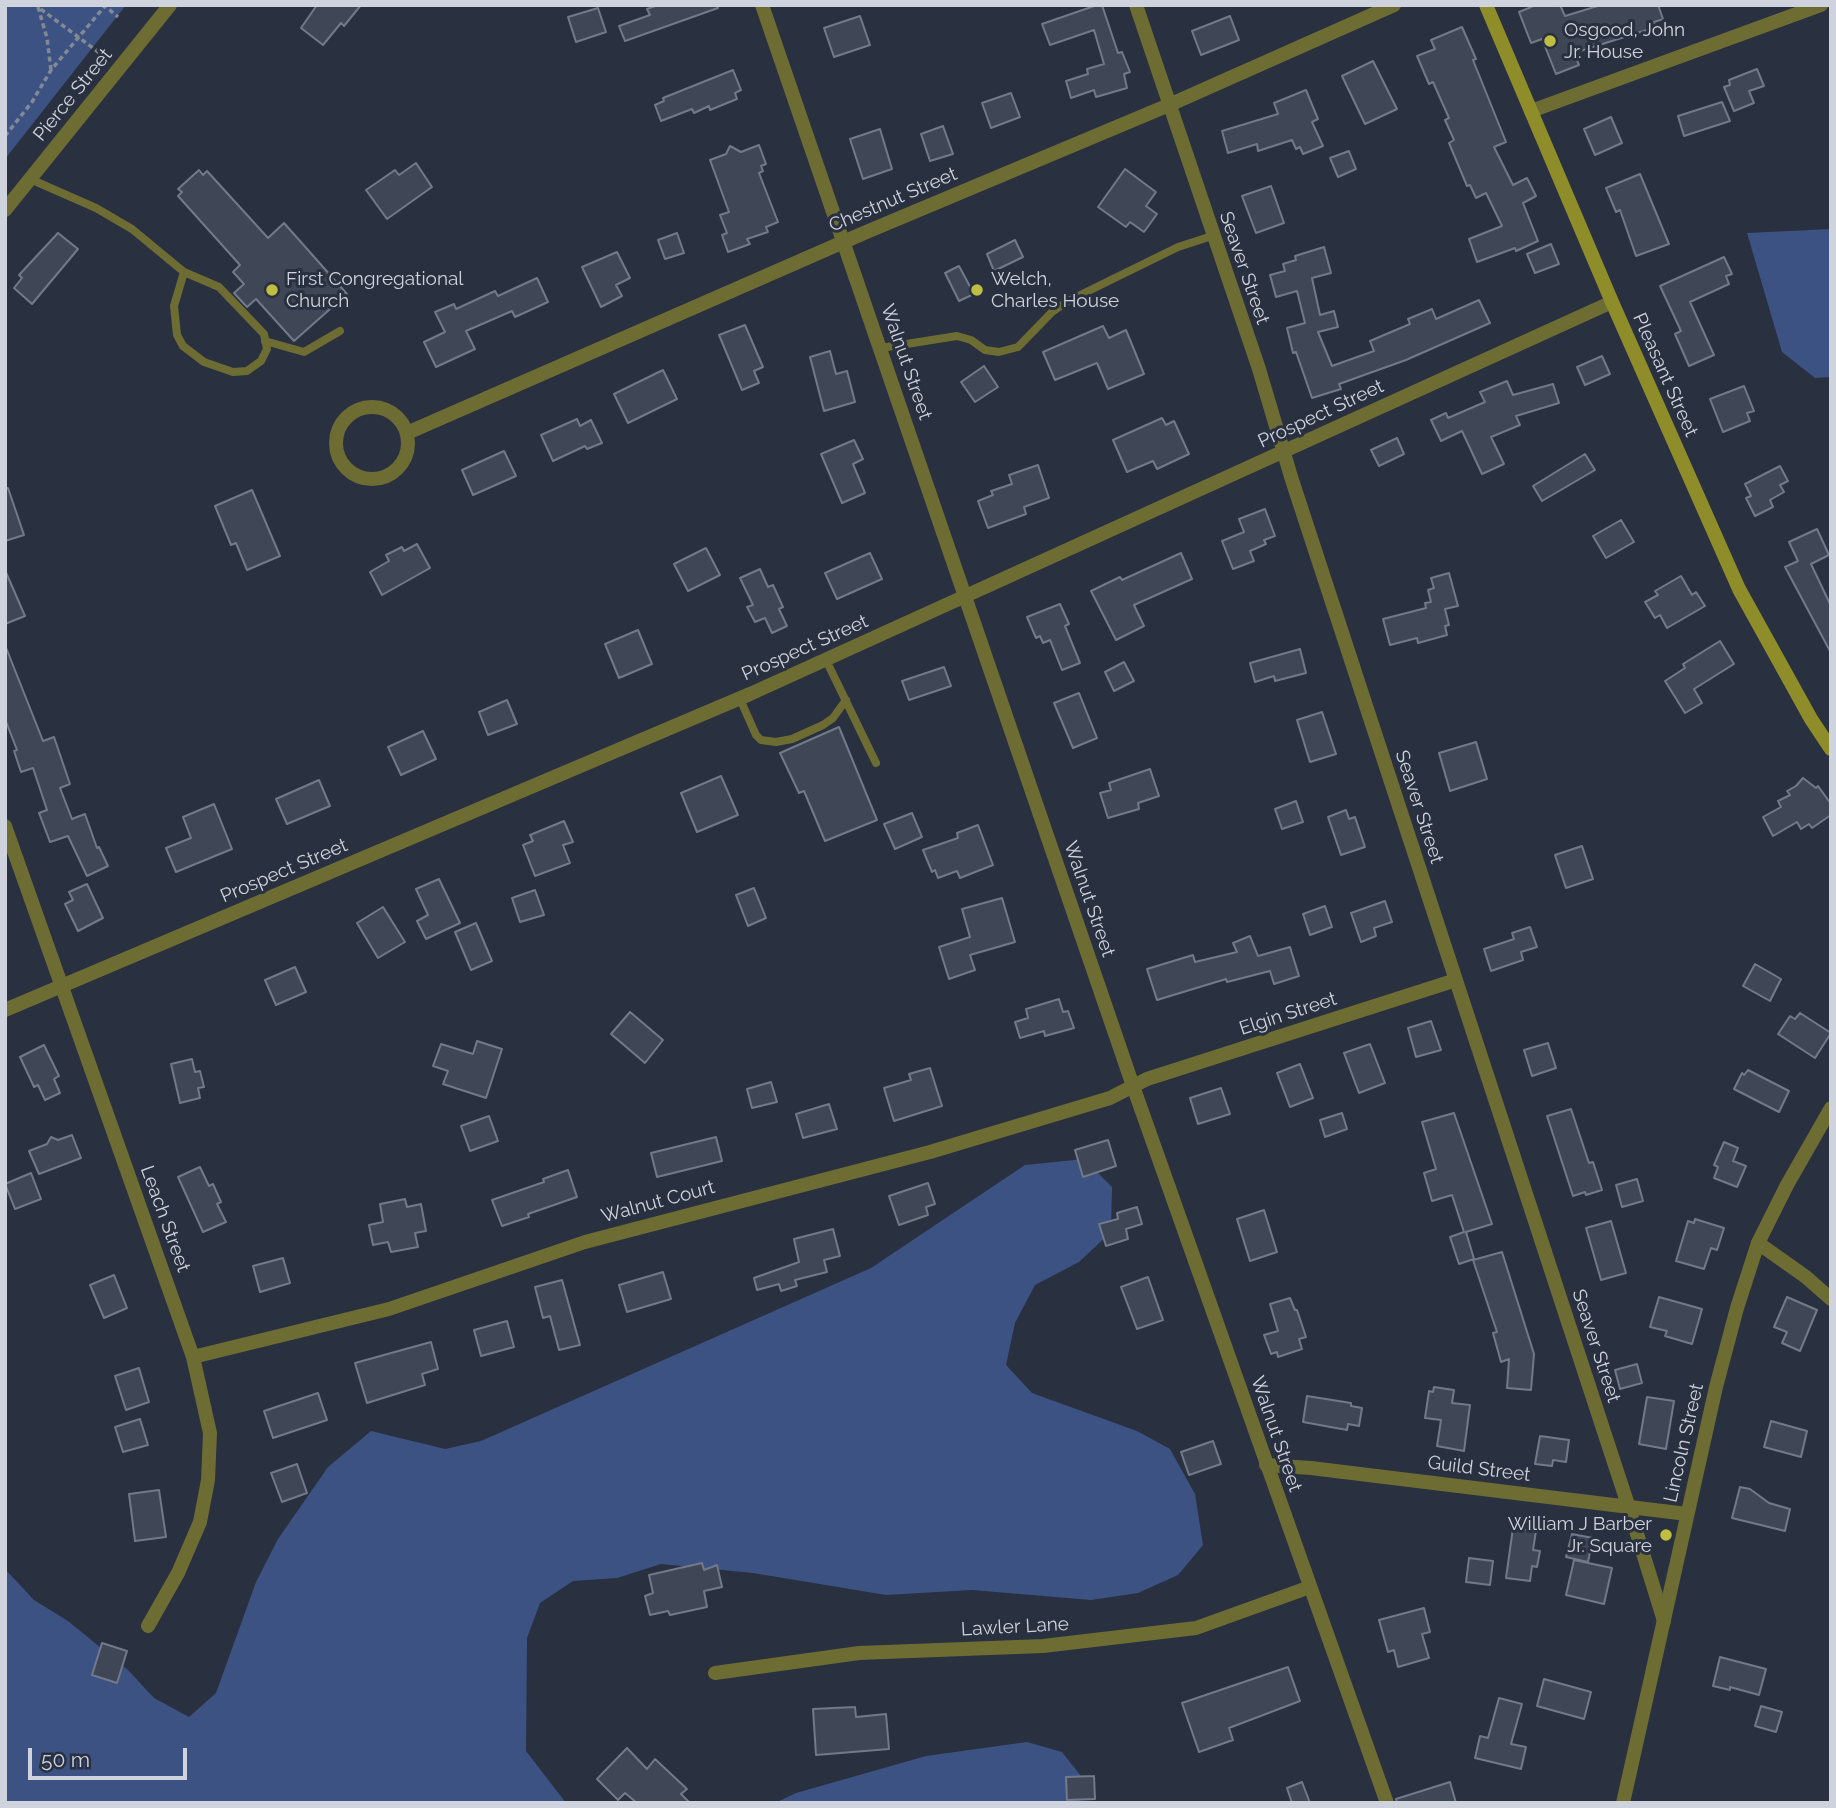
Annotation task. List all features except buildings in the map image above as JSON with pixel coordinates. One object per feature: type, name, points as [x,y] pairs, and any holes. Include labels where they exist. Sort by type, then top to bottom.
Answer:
[{"type":"main road","name":"Pleasant Street","points":[[1486,5],[1612,302],[1739,589],[1811,719],[1831,749]]},
{"type":"street","name":"Pierce Street","points":[[5,210],[170,5]]},
{"type":"street","name":"Walnut Street","points":[[762,5],[1133,1086],[1387,1803]]},
{"type":"street","name":"Seaver Street","points":[[1136,5],[1259,369],[1283,452],[1629,1507],[1664,1622]]},
{"type":"street","name":"Chestnut Street","points":[[407,433],[1394,5]]},
{"type":"street","points":[[1531,111],[1821,5]]},
{"type":"street","name":"Prospect Street","points":[[5,1010],[740,699],[1612,302]]},
{"type":"street","points":[[379,407],[393,413],[400,419],[407,433],[409,442],[405,459],[394,472],[378,479],[361,477],[346,468],[336,445],[339,429],[348,416],[362,408],[379,407]]},
{"type":"street","name":"Leach Street","points":[[5,826],[193,1357],[210,1433],[208,1480],[200,1522],[178,1573],[148,1626]]},
{"type":"street","name":"Elgin Street","points":[[1133,1086],[1147,1079],[1456,980]]},
{"type":"street","name":"Walnut Court","points":[[193,1357],[388,1309],[585,1242],[930,1152],[1110,1098],[1133,1086]]},
{"type":"street","name":"Lincoln Street","points":[[1623,1803],[1720,1374],[1758,1243],[1831,1108]]},
{"type":"street","points":[[1758,1243],[1806,1277],[1831,1299]]},
{"type":"street","name":"Guild Street","points":[[1266,1465],[1311,1468],[1688,1514]]},
{"type":"street","name":"Lawler Lane","points":[[715,1673],[859,1653],[1043,1646],[1196,1628],[1310,1587]]},
{"type":"lane","points":[[30,179],[96,208],[132,229],[184,272],[219,287],[264,334],[267,349],[261,361],[247,370],[233,372],[220,369],[192,355],[183,346],[177,335],[174,306],[184,272]]},
{"type":"lane","points":[[881,348],[957,336],[985,349],[999,352],[1018,347],[1052,312],[1069,301],[1178,247],[1212,236]]},
{"type":"lane","points":[[265,341],[304,352],[340,331]]},
{"type":"lane","points":[[826,660],[876,763]]},
{"type":"lane","points":[[740,699],[756,735],[761,740],[776,742],[792,739],[823,725],[833,718],[846,700]]},
{"type":"path","points":[[38,6],[107,58]]},
{"type":"path","points":[[38,6],[47,38],[51,70]]},
{"type":"path","points":[[5,136],[32,102],[51,70],[105,6],[118,18]]},
{"type":"shaded area","points":[[5,5],[126,5],[5,159]]},
{"type":"shaded area","points":[[1831,229],[1831,377],[1815,378],[1782,352],[1747,233]]},
{"type":"shaded area","points":[[1084,1159],[1112,1187],[1111,1232],[1079,1262],[1035,1285],[1015,1323],[1006,1365],[1032,1393],[1137,1431],[1170,1449],[1195,1494],[1203,1545],[1178,1575],[1138,1593],[1091,1600],[972,1590],[886,1595],[753,1573],[661,1564],[617,1578],[573,1581],[540,1603],[527,1638],[526,1751],[566,1803],[5,1803],[5,1569],[34,1600],[68,1621],[128,1670],[154,1698],[189,1717],[216,1693],[256,1582],[278,1539],[328,1467],[371,1431],[445,1449],[481,1441],[871,1268],[1025,1165]]},
{"type":"shaded area","points":[[1027,1742],[1062,1752],[1085,1781],[1080,1803],[775,1803],[796,1793],[926,1756]]},
{"type":"place","name":"Osgood, John Jr. House","points":[[1550,41]]},
{"type":"place","name":"First Congregational Church","points":[[272,290]]},
{"type":"place","name":"Welch, Charles House","points":[[977,290]]},
{"type":"place","name":"William J Barber Jr. Square","points":[[1666,1535]]}]
